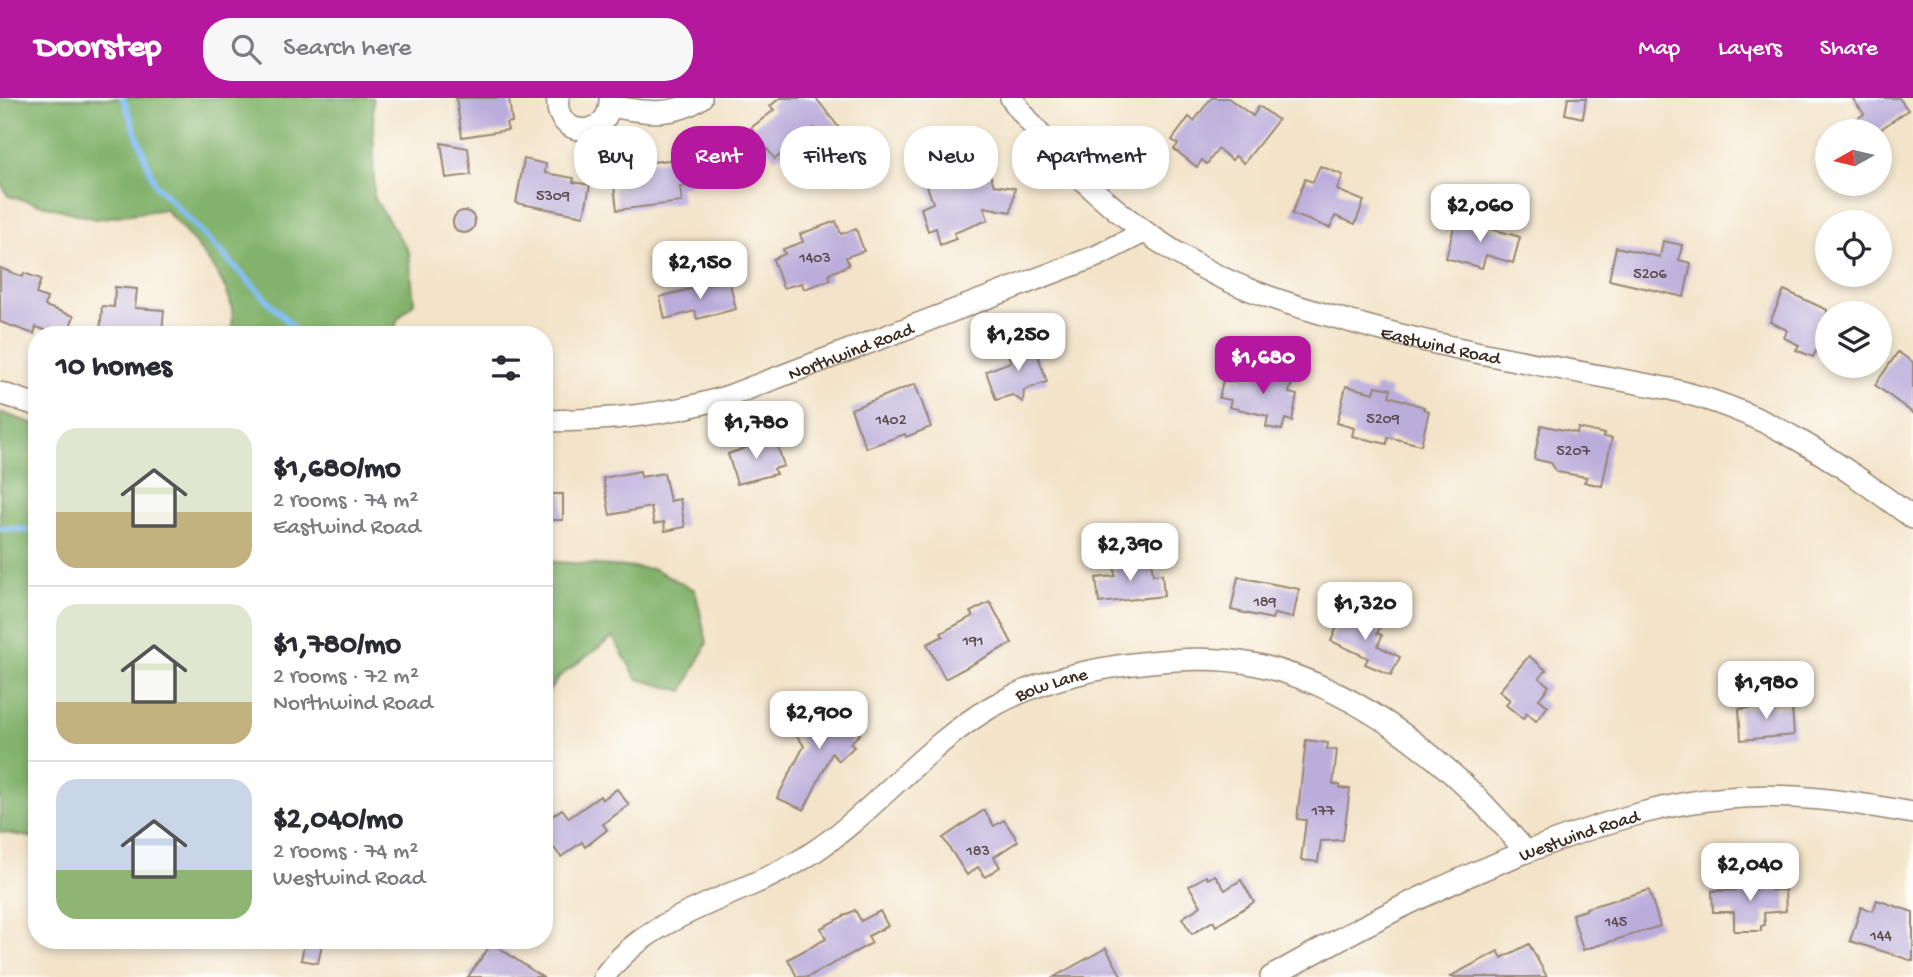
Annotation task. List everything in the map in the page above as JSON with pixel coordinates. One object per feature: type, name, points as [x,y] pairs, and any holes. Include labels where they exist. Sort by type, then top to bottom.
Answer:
[{"type":"street","points":[[558,98],[559,112],[563,120],[578,129],[595,127],[603,122],[610,102],[660,113],[680,110],[701,98]]},
{"type":"street","name":"Eastwind Road","points":[[1011,98],[1039,136],[1082,181],[1144,232],[1199,267],[1246,288],[1308,310],[1446,346],[1670,389],[1740,409],[1790,434],[1844,467],[1913,518]]},
{"type":"street","name":"Northwind Road","points":[[553,421],[642,416],[694,407],[726,397],[1097,256],[1144,232]]},
{"type":"street","points":[[0,393],[28,402]]},
{"type":"street","name":"Bow Lane","points":[[604,977],[629,949],[644,937],[677,918],[795,865],[838,836],[941,743],[992,707],[1028,689],[1066,677],[1121,666],[1177,659],[1224,660],[1257,665],[1307,680],[1354,703],[1402,733],[1492,812],[1525,851]]},
{"type":"street","name":"Westwind Road","points":[[1271,977],[1368,922],[1452,881],[1525,851],[1628,816],[1670,806],[1727,798],[1777,796],[1847,801],[1913,813]]},
{"type":"green space","points":[[0,98],[373,98],[374,198],[409,252],[414,303],[397,320],[396,326],[232,326],[230,301],[223,284],[201,251],[165,209],[96,219],[8,196],[0,181]]},
{"type":"green space","points":[[0,412],[28,422],[28,837],[0,832]]},
{"type":"green space","points":[[553,562],[654,569],[695,590],[707,643],[683,691],[637,679],[613,637],[559,677],[553,685]]},
{"type":"building","points":[[456,98],[509,98],[512,122],[506,123],[508,130],[462,137]]},
{"type":"building","points":[[780,98],[816,98],[838,126],[780,126],[780,155],[775,159],[766,147],[766,126],[754,126],[774,110],[770,106]]},
{"type":"building","points":[[1211,98],[1228,98],[1253,116],[1259,106],[1278,120],[1244,163],[1235,156],[1232,160],[1218,149],[1207,164],[1202,160],[1197,167],[1174,149],[1178,144],[1172,140],[1189,117],[1194,121]]},
{"type":"building","points":[[1568,98],[1586,98],[1583,118],[1565,114]]},
{"type":"building","points":[[1852,98],[1899,98],[1908,110],[1892,121],[1892,119],[1857,119],[1864,114]]},
{"type":"building","points":[[441,143],[468,148],[471,175],[446,178]]},
{"type":"building","points":[[524,159],[546,164],[545,173],[574,178],[574,189],[589,189],[584,216],[516,203]]},
{"type":"building","points":[[671,160],[671,189],[680,189],[682,202],[617,210],[614,189],[657,189],[657,161]]},
{"type":"building","points":[[1320,166],[1343,175],[1337,190],[1364,201],[1355,224],[1335,216],[1330,228],[1292,214],[1305,179],[1313,182]]},
{"type":"building","points":[[998,186],[1015,189],[1011,212],[984,207],[988,220],[954,233],[956,239],[940,245],[936,228],[928,231],[921,208],[933,203],[928,189],[998,189]]},
{"type":"building","points":[[464,211],[472,214],[475,222],[472,230],[464,233],[456,230],[453,222],[456,214]]},
{"type":"building","points":[[1456,219],[1520,237],[1513,263],[1486,255],[1482,268],[1446,258]]},
{"type":"building","points":[[836,221],[841,234],[856,229],[864,251],[846,257],[849,265],[829,274],[830,280],[804,289],[802,283],[783,288],[773,259],[785,254],[783,249],[803,242],[800,234]]},
{"type":"building","points":[[1663,241],[1682,245],[1679,260],[1691,263],[1684,297],[1609,280],[1616,247],[1660,257]]},
{"type":"building","points":[[0,268],[23,277],[24,273],[41,279],[36,294],[47,298],[45,306],[74,316],[70,326],[28,326],[28,332],[0,322]]},
{"type":"building","points":[[729,279],[736,309],[697,319],[695,311],[665,319],[660,297]]},
{"type":"building","points":[[115,287],[137,289],[135,308],[164,310],[163,326],[101,326],[102,306],[114,307]]},
{"type":"building","points":[[1784,290],[1815,304],[1813,357],[1796,350],[1799,345],[1784,338],[1787,330],[1770,322]]},
{"type":"building","points":[[1033,341],[1047,382],[1024,390],[1023,402],[1012,395],[996,400],[986,371],[1011,362],[1008,354]]},
{"type":"building","points":[[1898,352],[1913,362],[1913,413],[1875,385],[1880,378],[1892,378],[1892,361]]},
{"type":"building","points":[[1256,367],[1293,378],[1289,393],[1297,395],[1292,421],[1285,419],[1282,430],[1266,427],[1268,416],[1229,407],[1231,400],[1219,398],[1223,380],[1242,380],[1243,375],[1254,378]]},
{"type":"building","points":[[915,384],[931,427],[866,448],[851,409]]},
{"type":"building","points":[[1346,386],[1374,393],[1376,386],[1391,389],[1389,396],[1424,407],[1423,409],[1429,411],[1421,445],[1388,437],[1387,444],[1352,436],[1354,428],[1337,423]]},
{"type":"building","points":[[1541,425],[1577,433],[1578,428],[1612,438],[1602,486],[1584,482],[1587,477],[1557,472],[1551,463],[1534,459]]},
{"type":"building","points":[[775,438],[784,466],[774,469],[776,474],[737,484],[728,454]]},
{"type":"building","points":[[640,471],[641,477],[664,473],[670,501],[680,499],[685,527],[665,531],[664,522],[654,524],[651,507],[610,515],[603,478]]},
{"type":"building","points":[[553,494],[563,494],[563,520],[553,520]]},
{"type":"building","points":[[1151,560],[1153,575],[1162,574],[1164,596],[1099,603],[1096,578],[1115,576],[1114,564]]},
{"type":"building","points":[[1238,577],[1299,589],[1293,618],[1274,614],[1272,619],[1231,610]]},
{"type":"building","points":[[990,602],[1012,643],[945,679],[927,644],[943,636],[941,633],[973,616],[970,612]]},
{"type":"building","points":[[1356,612],[1382,624],[1377,633],[1382,635],[1378,646],[1400,657],[1391,675],[1365,664],[1368,658],[1331,641],[1341,617],[1352,621]]},
{"type":"building","points":[[1529,656],[1546,670],[1539,678],[1549,686],[1539,699],[1548,706],[1536,721],[1527,713],[1523,719],[1506,705],[1510,700],[1499,691]]},
{"type":"building","points":[[1771,698],[1772,709],[1792,707],[1794,735],[1741,740],[1739,709],[1756,707],[1755,700]]},
{"type":"building","points":[[844,700],[860,717],[853,724],[860,734],[850,743],[854,747],[839,761],[832,753],[804,810],[777,798],[804,746],[792,728],[802,717],[807,723],[820,710],[825,716]]},
{"type":"building","points":[[1306,740],[1328,743],[1327,749],[1337,750],[1333,784],[1350,789],[1343,840],[1321,841],[1318,862],[1301,860],[1306,820],[1297,819]]},
{"type":"building","points":[[617,789],[629,805],[603,824],[607,830],[585,847],[582,842],[561,857],[553,847],[553,816],[562,809],[569,818],[600,796],[602,800]]},
{"type":"building","points":[[984,810],[994,826],[1004,820],[1018,841],[994,857],[1000,867],[985,877],[978,867],[967,875],[943,838]]},
{"type":"building","points":[[1215,875],[1225,890],[1241,880],[1254,902],[1216,926],[1213,921],[1192,934],[1182,918],[1201,906],[1189,886],[1206,876],[1208,879]]},
{"type":"building","points":[[1754,875],[1763,883],[1771,883],[1771,890],[1785,890],[1786,911],[1764,913],[1765,925],[1761,926],[1761,931],[1734,931],[1734,912],[1713,912],[1712,891],[1735,890],[1735,883],[1743,883]]},
{"type":"building","points":[[1649,890],[1660,926],[1583,950],[1572,914]]},
{"type":"building","points":[[1877,900],[1913,912],[1913,961],[1850,941],[1861,907],[1873,911]]},
{"type":"building","points":[[855,910],[861,921],[880,911],[888,926],[868,936],[872,943],[808,977],[797,977],[788,959],[826,939],[821,928]]},
{"type":"building","points":[[1529,944],[1547,977],[1449,977],[1498,951],[1502,958]]},
{"type":"building","points":[[1106,948],[1122,977],[1054,977]]},
{"type":"building","points":[[303,949],[321,949],[318,963],[301,960]]},
{"type":"building","points":[[488,949],[501,949],[542,977],[468,977]]},
{"type":"waterway","points":[[123,98],[155,184],[292,326]]},
{"type":"waterway","points":[[0,528],[28,530]]}]
